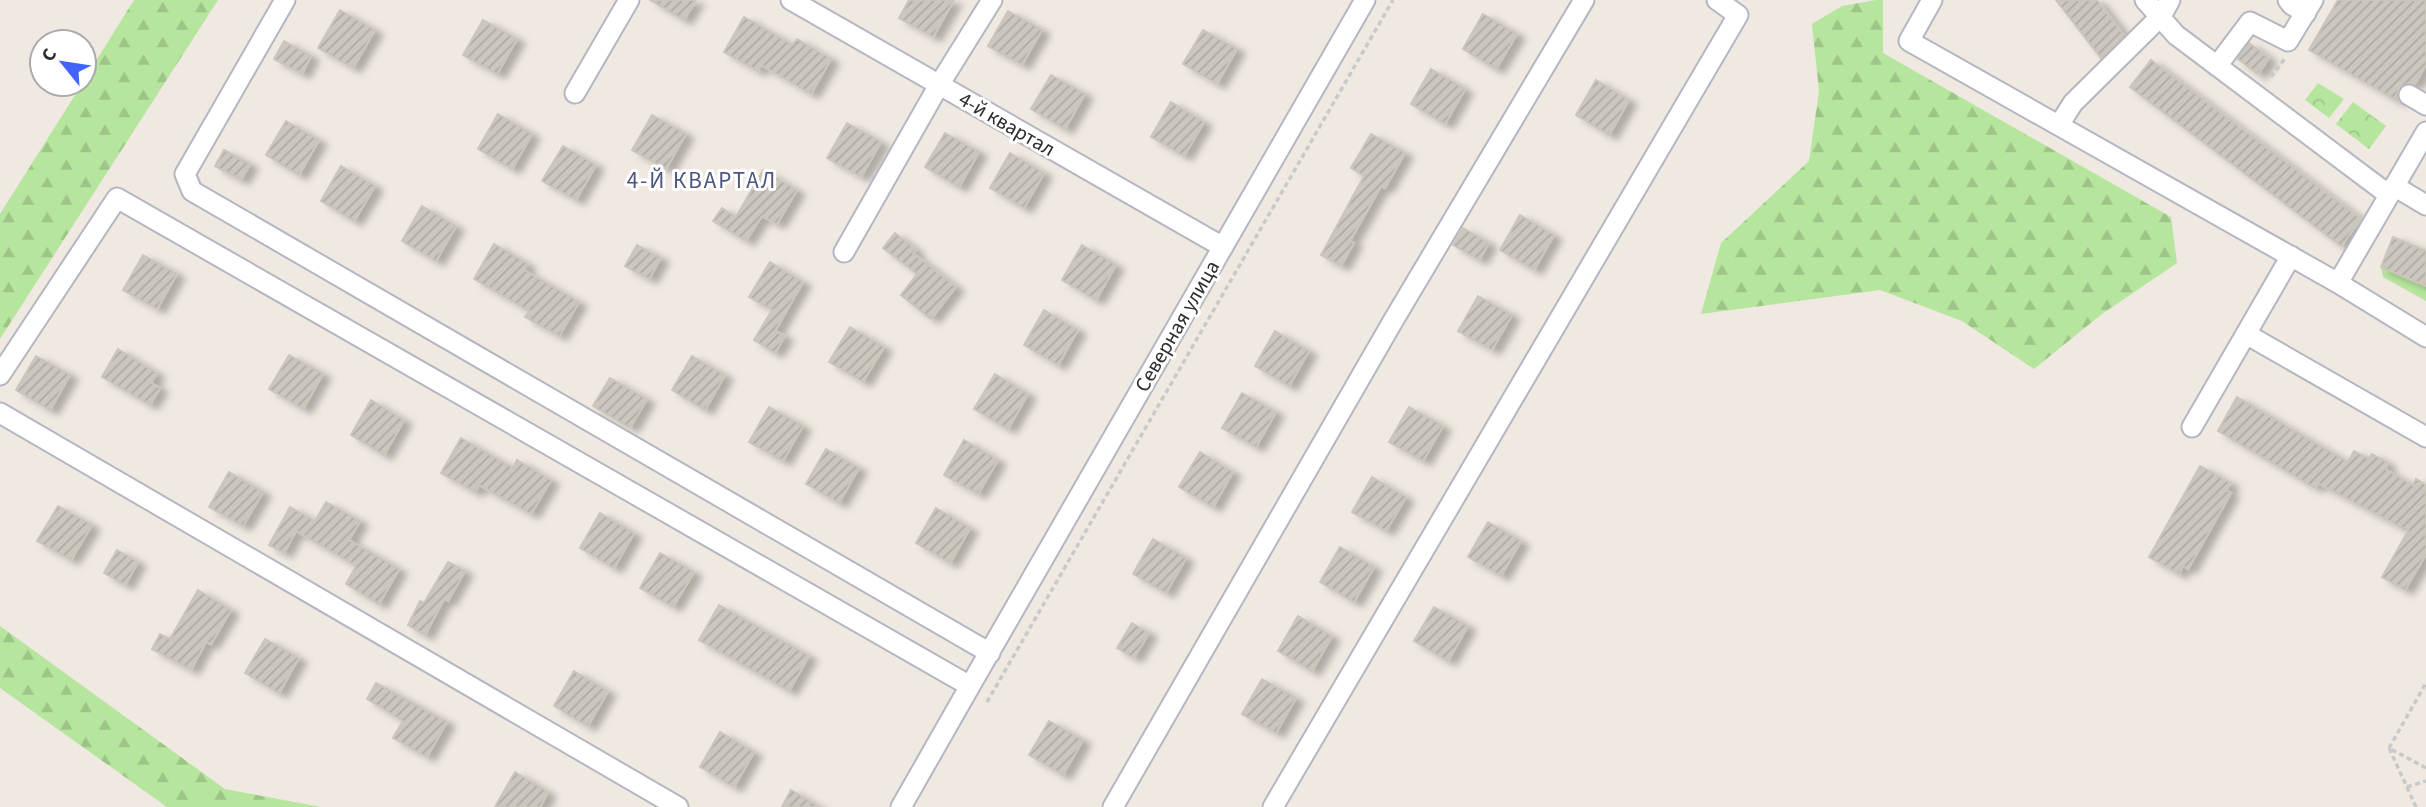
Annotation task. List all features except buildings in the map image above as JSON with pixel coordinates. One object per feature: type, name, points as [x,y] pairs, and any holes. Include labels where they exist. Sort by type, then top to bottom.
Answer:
[{"type":"street","points":[[285,0],[185,174],[192,191],[990,653]]},
{"type":"street","points":[[575,93],[629,0]]},
{"type":"street","name":"4-й квартал","points":[[791,0],[1223,247]]},
{"type":"street","points":[[844,252],[939,85],[992,0]]},
{"type":"street","name":"Северная улица","points":[[901,807],[1365,0]]},
{"type":"street","points":[[1113,807],[1393,321],[1584,0]]},
{"type":"street","points":[[1273,807],[1738,15],[1717,0]]},
{"type":"street","points":[[1932,0],[1909,41],[2291,256],[2426,337]]},
{"type":"street","points":[[2145,0],[2176,35],[2217,66],[2392,191],[2426,205]]},
{"type":"street","points":[[2059,125],[2073,103],[2159,18],[2170,0]]},
{"type":"street","points":[[2217,66],[2250,22],[2288,41],[2310,6],[2292,5],[2288,0]]},
{"type":"street","points":[[2338,283],[2426,131]]},
{"type":"street","points":[[0,375],[117,198],[970,686]]},
{"type":"street","points":[[2192,427],[2291,256]]},
{"type":"street","points":[[2246,334],[2426,438]]},
{"type":"street","points":[[0,413],[678,807]]},
{"type":"path","points":[[987,702],[1393,0]]},
{"type":"path","points":[[2271,78],[2287,56],[2288,41]]},
{"type":"path","points":[[2389,748],[2426,683]]},
{"type":"path","points":[[2389,748],[2426,768]]},
{"type":"path","points":[[2389,748],[2416,807]]},
{"type":"path","points":[[2407,787],[2426,781]]},
{"type":"green space","points":[[134,0],[218,0],[0,339],[0,214],[73,98],[98,98],[98,58]]},
{"type":"green space","points":[[1883,0],[1883,53],[2171,217],[2177,263],[2102,314],[2034,369],[1962,321],[1880,290],[1701,314],[1721,243],[1809,161],[1819,91],[1812,24],[1842,6]]},
{"type":"green space","points":[[2318,83],[2344,99],[2329,118],[2305,100]]},
{"type":"green space","points":[[2353,102],[2386,126],[2369,149],[2336,124]]},
{"type":"green space","points":[[2381,267],[2426,286],[2426,301],[2383,277]]},
{"type":"green space","points":[[0,626],[225,789],[321,807],[167,807],[0,688]]},
{"type":"district","name":"4-Й КВАРТАЛ","points":[[702,180]]}]
